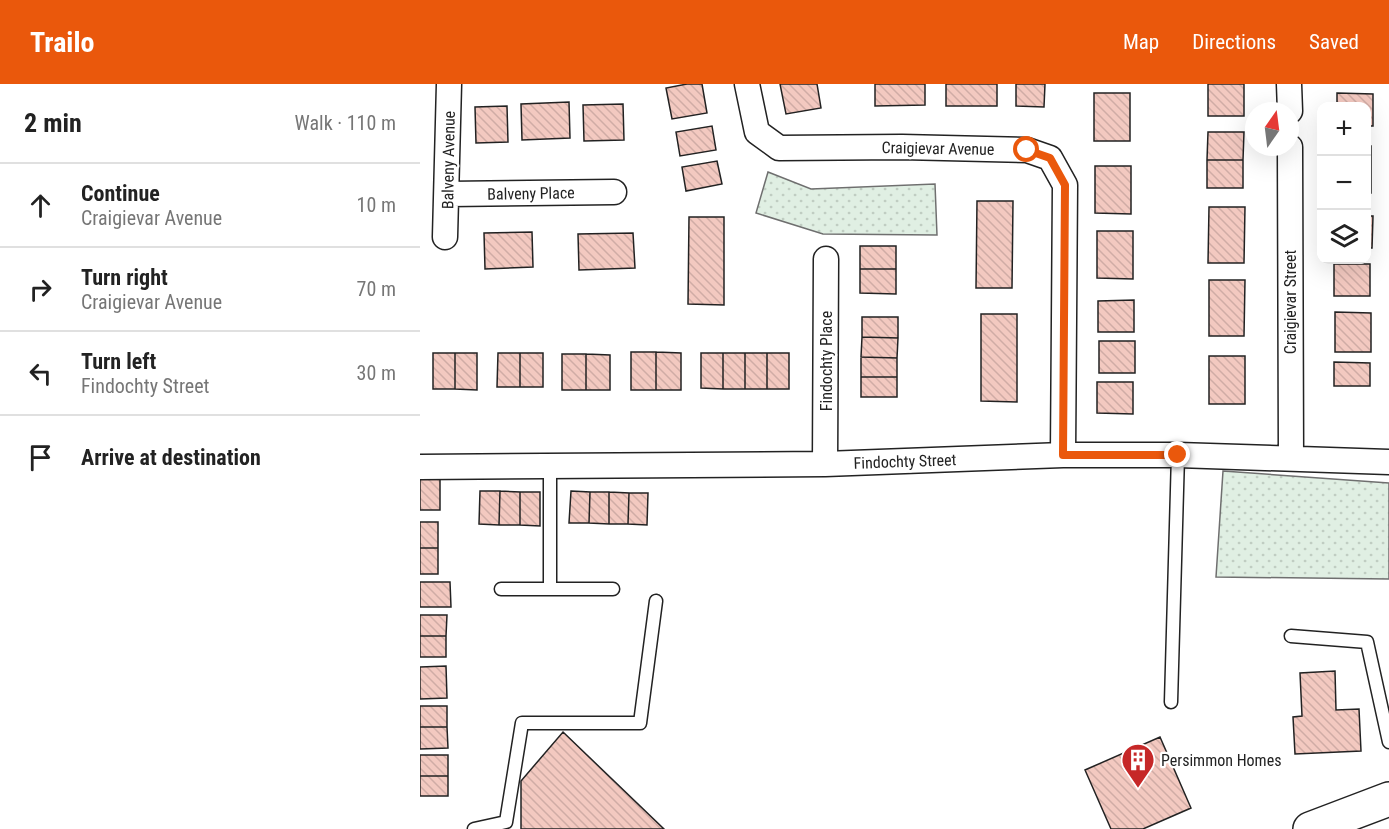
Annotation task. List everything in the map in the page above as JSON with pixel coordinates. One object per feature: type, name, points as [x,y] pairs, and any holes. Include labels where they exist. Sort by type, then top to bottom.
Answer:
[{"type":"main road","points":[[1310,829],[1389,799]]},
{"type":"street","name":"Balveny Avenue","points":[[445,237],[448,194],[449,84]]},
{"type":"street","name":"Craigievar Avenue","points":[[747,84],[757,132],[779,148],[902,147],[1027,150],[1050,158],[1065,185],[1063,455]]},
{"type":"street","points":[[1289,84],[1290,102]]},
{"type":"street","name":"Craigievar Street","points":[[1290,156],[1291,458]]},
{"type":"street","name":"Balveny Place","points":[[448,194],[614,192]]},
{"type":"street","name":"Findochty Place","points":[[825,464],[826,259]]},
{"type":"street","name":"Findochty Street","points":[[420,467],[825,464],[1063,455],[1178,455],[1389,462]]},
{"type":"lane","points":[[1171,702],[1178,455]]},
{"type":"lane","points":[[550,466],[550,590]]},
{"type":"lane","points":[[501,589],[612,589]]},
{"type":"lane","points":[[474,829],[506,822],[522,723],[640,723],[656,602]]},
{"type":"lane","points":[[1291,636],[1366,642],[1389,742]]},
{"type":"green space","points":[[768,172],[811,189],[935,184],[937,235],[823,234],[756,213]]},
{"type":"green space","points":[[1223,471],[1389,483],[1389,579],[1216,577]]},
{"type":"building","points":[[702,84],[707,113],[672,119],[666,88]]},
{"type":"building","points":[[780,84],[817,84],[821,108],[786,114]]},
{"type":"building","points":[[875,84],[925,84],[925,105],[875,106]]},
{"type":"building","points":[[946,84],[997,84],[997,106],[946,106]]},
{"type":"building","points":[[1016,84],[1045,84],[1044,107],[1016,106]]},
{"type":"building","points":[[1208,84],[1244,84],[1244,116],[1208,116]]},
{"type":"building","points":[[1094,93],[1130,93],[1130,141],[1094,141]]},
{"type":"building","points":[[1337,93],[1373,94],[1373,126],[1371,126],[1371,102],[1337,102]]},
{"type":"building","points":[[569,102],[570,138],[522,140],[521,104]]},
{"type":"building","points":[[623,104],[624,140],[584,141],[583,105]]},
{"type":"building","points":[[507,106],[508,142],[476,143],[475,107]]},
{"type":"building","points":[[712,126],[716,150],[680,156],[676,132]]},
{"type":"building","points":[[1208,132],[1244,132],[1243,160],[1207,160]]},
{"type":"building","points":[[1207,160],[1243,160],[1243,188],[1207,188]]},
{"type":"building","points":[[717,161],[722,184],[686,191],[682,167]]},
{"type":"building","points":[[1095,166],[1131,166],[1131,214],[1095,213]]},
{"type":"building","points":[[977,201],[1013,201],[1012,288],[976,288]]},
{"type":"building","points":[[1209,207],[1245,207],[1244,263],[1208,263]]},
{"type":"building","points":[[1371,216],[1373,216],[1372,248]]},
{"type":"building","points":[[689,217],[724,217],[724,305],[688,304]]},
{"type":"building","points":[[1097,231],[1133,231],[1133,279],[1097,278]]},
{"type":"building","points":[[532,232],[533,267],[485,269],[484,233]]},
{"type":"building","points":[[633,233],[635,268],[579,270],[578,234]]},
{"type":"building","points":[[860,246],[896,246],[896,269],[860,269]]},
{"type":"building","points":[[1334,264],[1370,264],[1370,296],[1334,296]]},
{"type":"building","points":[[860,269],[896,269],[896,294],[860,293]]},
{"type":"building","points":[[1209,280],[1245,280],[1244,336],[1209,336]]},
{"type":"building","points":[[1134,300],[1134,332],[1098,332],[1098,301]]},
{"type":"building","points":[[1335,312],[1371,313],[1371,352],[1335,352]]},
{"type":"building","points":[[981,314],[1017,314],[1017,402],[981,401]]},
{"type":"building","points":[[862,317],[898,317],[898,338],[862,337]]},
{"type":"building","points":[[862,337],[898,338],[897,358],[861,357]]},
{"type":"building","points":[[1099,341],[1135,341],[1135,373],[1099,373]]},
{"type":"building","points":[[631,352],[656,352],[656,390],[631,390]]},
{"type":"building","points":[[656,352],[681,353],[681,390],[656,390]]},
{"type":"building","points":[[433,353],[455,353],[455,389],[433,389]]},
{"type":"building","points":[[455,353],[477,353],[477,390],[455,389]]},
{"type":"building","points":[[498,353],[520,353],[520,387],[497,387]]},
{"type":"building","points":[[520,353],[543,353],[543,387],[520,387]]},
{"type":"building","points":[[701,353],[723,353],[723,389],[701,388]]},
{"type":"building","points":[[723,353],[745,353],[745,389],[723,389]]},
{"type":"building","points":[[745,353],[767,353],[767,389],[745,389]]},
{"type":"building","points":[[767,353],[789,353],[789,389],[767,389]]},
{"type":"building","points":[[562,354],[586,354],[586,390],[562,390]]},
{"type":"building","points":[[586,354],[610,355],[610,390],[586,390]]},
{"type":"building","points":[[1209,356],[1245,356],[1245,404],[1209,404]]},
{"type":"building","points":[[861,357],[897,358],[897,377],[861,377]]},
{"type":"building","points":[[1334,362],[1370,363],[1370,386],[1334,386]]},
{"type":"building","points":[[861,377],[897,377],[897,397],[861,397]]},
{"type":"building","points":[[1097,382],[1133,382],[1133,414],[1097,413]]},
{"type":"building","points":[[420,479],[440,479],[440,510],[420,510]]},
{"type":"building","points":[[480,491],[500,491],[499,525],[479,524]]},
{"type":"building","points":[[500,491],[520,492],[520,525],[499,525]]},
{"type":"building","points":[[571,491],[590,492],[589,523],[569,523]]},
{"type":"building","points":[[520,492],[540,492],[540,526],[520,525]]},
{"type":"building","points":[[590,492],[609,492],[609,524],[589,523]]},
{"type":"building","points":[[609,492],[629,493],[628,524],[609,524]]},
{"type":"building","points":[[629,493],[648,493],[647,525],[628,524]]},
{"type":"building","points":[[420,522],[438,522],[438,548],[420,548]]},
{"type":"building","points":[[420,548],[438,548],[438,574],[420,574]]},
{"type":"building","points":[[420,582],[450,582],[451,607],[420,607]]},
{"type":"building","points":[[420,615],[447,615],[446,636],[420,636]]},
{"type":"building","points":[[420,636],[446,636],[446,657],[420,657]]},
{"type":"building","points":[[446,666],[447,698],[420,699],[420,667]]},
{"type":"building","points":[[1335,671],[1336,710],[1359,709],[1361,751],[1295,754],[1293,717],[1302,716],[1300,673]]},
{"type":"building","points":[[420,706],[447,706],[447,727],[420,727]]},
{"type":"building","points":[[420,727],[447,727],[448,748],[420,749]]},
{"type":"building","points":[[563,732],[664,829],[521,829],[521,781]]},
{"type":"building","name":"Persimmon Homes","points":[[1160,737],[1191,808],[1143,829],[1111,829],[1085,770]]},
{"type":"building","points":[[420,755],[448,755],[448,776],[420,776]]},
{"type":"building","points":[[420,776],[448,776],[448,796],[420,796]]},
{"type":"place","name":"Persimmon Homes","points":[[1138,789]]},
{"type":"route","points":[[1027,150],[1050,158],[1065,185],[1063,455],[1178,455]]}]
